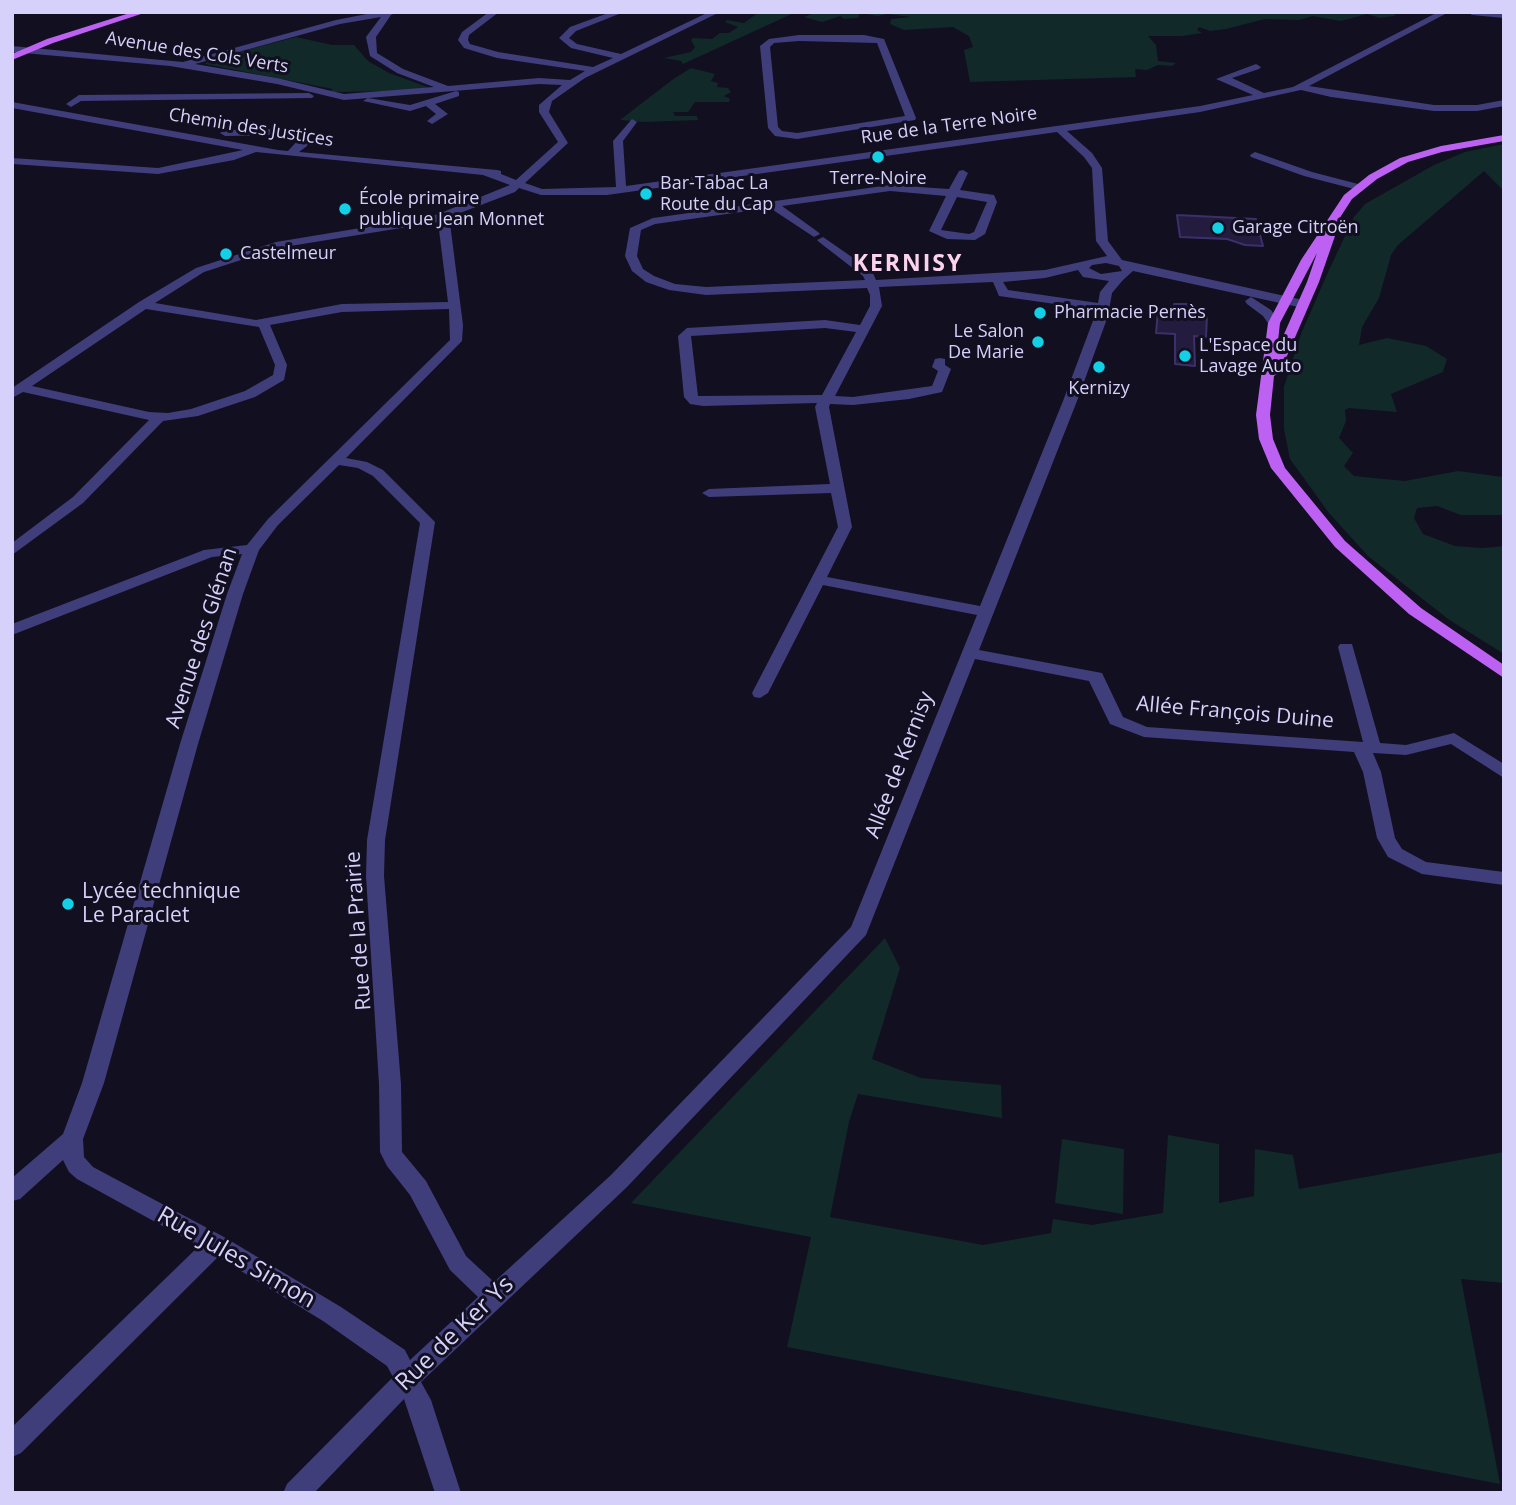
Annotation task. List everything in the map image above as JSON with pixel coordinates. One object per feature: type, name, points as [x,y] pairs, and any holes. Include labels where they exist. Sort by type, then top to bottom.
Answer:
[{"type":"main road","points":[[12,48],[126,12]]},
{"type":"main road","points":[[12,57],[143,12]]},
{"type":"main road","points":[[1504,138],[1450,147],[1414,157],[1383,171],[1358,187],[1335,216],[1292,287],[1274,323],[1265,394],[1264,427],[1271,454],[1289,484],[1318,521],[1348,552],[1396,596],[1504,673]]},
{"type":"main road","points":[[1265,394],[1323,256],[1335,216]]},
{"type":"street","points":[[183,65],[328,25],[393,12]]},
{"type":"street","points":[[495,12],[468,30],[464,43],[497,55],[595,70]]},
{"type":"street","points":[[620,12],[573,29],[564,38],[574,46],[623,57]]},
{"type":"street","points":[[16,391],[193,273],[255,250],[296,240],[440,217],[504,194],[521,183],[563,143],[545,116],[544,105],[570,83],[716,12]]},
{"type":"street","name":"Rue de la Terre Noire","points":[[550,190],[638,188],[1200,109],[1301,87],[1445,12]]},
{"type":"street","points":[[1472,12],[1504,15]]},
{"type":"street","points":[[388,13],[371,37],[373,54],[400,71],[450,89]]},
{"type":"street","points":[[29,49],[37,38]]},
{"type":"street","points":[[835,138],[911,118],[884,43],[869,38],[799,38],[767,43],[768,91],[775,131],[789,136],[835,138],[855,157]]},
{"type":"street","name":"Avenue des Cols Verts","points":[[12,48],[183,65],[277,81],[333,96],[546,81],[570,83]]},
{"type":"street","points":[[1256,67],[1221,79],[1263,96]]},
{"type":"street","points":[[1301,87],[1331,94],[1434,108],[1477,108],[1504,103]]},
{"type":"street","name":"Avenue des Cols Verts","points":[[358,96],[398,108],[429,104],[469,88]]},
{"type":"street","points":[[71,104],[79,98],[333,96]]},
{"type":"street","points":[[429,104],[443,114],[432,121]]},
{"type":"street","name":"Chemin des Justices","points":[[12,105],[254,149],[487,173],[550,190]]},
{"type":"street","points":[[621,187],[618,141],[632,122]]},
{"type":"street","points":[[1059,129],[1088,155],[1097,168],[1102,241],[1122,270]]},
{"type":"street","points":[[225,133],[293,132],[306,136],[303,144],[290,154]]},
{"type":"street","points":[[12,161],[158,171],[233,157],[254,149]]},
{"type":"street","points":[[1255,155],[1308,174],[1358,187]]},
{"type":"street","points":[[963,173],[953,193],[935,231],[957,238],[971,238],[979,234],[992,202],[993,192],[953,193],[890,188],[639,225],[632,238],[632,262],[638,271],[650,279],[694,290],[873,284],[1045,274],[1095,279],[1122,270]]},
{"type":"street","name":"Rue de la Terre Noire","points":[[592,190],[638,188]]},
{"type":"street","points":[[760,693],[845,527],[823,416],[825,399],[876,306],[873,284],[861,267],[771,204]]},
{"type":"street","name":"Avenue des Glénan","points":[[72,1139],[93,1083],[189,744],[235,594],[252,549],[274,522],[335,460],[453,346],[457,331],[444,223],[440,217]]},
{"type":"street","name":"Allée de Kernisy","points":[[619,1181],[859,930],[1070,401],[1102,241]]},
{"type":"street","points":[[998,283],[1003,293],[1095,279],[1122,270],[1161,274],[1301,309]]},
{"type":"street","name":"Allée de Kernisy","points":[[1095,279],[1122,270]]},
{"type":"street","points":[[1248,297],[1292,287]]},
{"type":"street","points":[[1248,297],[1267,313],[1274,323]]},
{"type":"street","points":[[143,305],[241,323],[263,323],[342,308],[454,305]]},
{"type":"street","points":[[16,391],[159,417],[181,415],[220,405],[261,390],[275,381],[281,373],[281,365],[263,323]]},
{"type":"street","points":[[863,329],[816,324],[696,330],[685,334],[691,397],[695,401],[859,400],[929,392],[937,389],[945,369],[938,367],[940,362]]},
{"type":"street","points":[[12,551],[78,500],[159,417]]},
{"type":"street","name":"Rue de la Prairie","points":[[335,460],[362,465],[378,473],[428,522],[376,840],[375,876],[390,1072],[391,1152],[418,1188],[451,1252],[467,1273],[494,1297]]},
{"type":"street","points":[[709,493],[838,488]]},
{"type":"street","points":[[12,630],[209,553],[252,549]]},
{"type":"street","points":[[819,580],[986,612]]},
{"type":"street","name":"Allée François Duine","points":[[1346,647],[1386,838],[1395,853],[1422,868],[1504,879]]},
{"type":"street","name":"Allée François Duine","points":[[969,653],[1096,677],[1116,720],[1132,729],[1167,734],[1367,748],[1417,749],[1454,738],[1504,772]]},
{"type":"street","points":[[12,1192],[72,1139]]},
{"type":"street","name":"Rue Jules Simon","points":[[72,1139],[73,1157],[77,1166],[85,1173],[216,1244],[332,1314],[396,1358],[418,1400],[448,1493]]},
{"type":"street","name":"Rue de Ker Ys","points":[[296,1493],[407,1379],[619,1181]]},
{"type":"street","points":[[12,1445],[216,1244]]},
{"type":"green space","points":[[759,12],[796,12],[683,64],[681,61],[664,58],[691,52],[695,47],[691,40],[693,38],[712,39],[738,27],[725,22],[727,20],[744,23]]},
{"type":"green space","points":[[816,12],[1398,12],[1394,16],[1380,18],[1367,14],[1341,21],[1313,16],[1299,20],[1265,19],[1210,31],[1199,27],[1197,30],[1202,33],[1182,36],[1148,36],[1156,45],[1158,61],[1176,63],[1172,66],[1158,65],[1147,70],[1135,69],[1136,77],[970,82],[964,50],[973,47],[969,36],[953,27],[904,30],[890,24],[891,19],[911,17],[887,14],[878,16],[860,13],[858,18],[844,19],[840,16],[822,22],[804,17]]},
{"type":"green space","points":[[296,37],[332,45],[354,45],[368,61],[389,73],[430,88],[411,91],[329,92],[333,89],[205,64],[209,60]]},
{"type":"green space","points":[[691,68],[715,74],[711,81],[718,83],[717,87],[728,88],[731,92],[724,96],[730,99],[729,102],[695,102],[688,112],[673,112],[675,116],[697,116],[698,120],[620,120],[672,80]]},
{"type":"green space","points":[[1504,144],[1504,191],[1484,171],[1398,245],[1391,255],[1379,298],[1362,327],[1359,345],[1387,338],[1426,346],[1447,359],[1443,372],[1391,394],[1397,412],[1349,408],[1345,410],[1346,421],[1339,438],[1353,453],[1344,466],[1354,476],[1405,481],[1458,471],[1503,477],[1504,515],[1461,515],[1437,506],[1417,508],[1414,518],[1423,534],[1455,546],[1504,546],[1504,654],[1448,619],[1368,556],[1329,513],[1290,459],[1284,429],[1284,387],[1301,334],[1328,272],[1354,217],[1365,204],[1434,165],[1465,152]]},
{"type":"green space","points":[[885,938],[900,968],[872,1059],[921,1078],[1001,1085],[1002,1118],[858,1094],[849,1122],[830,1217],[983,1245],[1051,1233],[1053,1219],[1092,1225],[1163,1213],[1168,1135],[1219,1144],[1219,1203],[1254,1196],[1255,1149],[1293,1155],[1299,1189],[1504,1152],[1504,1283],[1461,1279],[1500,1484],[787,1347],[811,1237],[631,1203]]},
{"type":"green space","points":[[1062,1139],[1124,1149],[1123,1214],[1055,1203]]},
{"type":"building","name":"Garage Citroën","points":[[1177,215],[1256,219],[1263,246],[1245,245],[1227,239],[1180,237]]},
{"type":"building","points":[[1174,304],[1194,304],[1194,315],[1207,316],[1206,337],[1194,336],[1195,366],[1175,364],[1175,334],[1156,333],[1158,311],[1174,313]]},
{"type":"place","name":"Terre-Noire","points":[[878,157]]},
{"type":"place","name":"Bar-Tabac La Route du Cap","points":[[646,194]]},
{"type":"place","name":"École primaire publique Jean Monnet","points":[[345,209]]},
{"type":"place","name":"Garage Citroën","points":[[1218,228]]},
{"type":"place","name":"Castelmeur","points":[[226,254]]},
{"type":"place","name":"Pharmacie Pernès","points":[[1040,313]]},
{"type":"place","name":"Le Salon De Marie","points":[[1038,342]]},
{"type":"place","name":"L'Espace du Lavage Auto","points":[[1185,356]]},
{"type":"place","name":"Kernizy","points":[[1099,367]]},
{"type":"place","name":"Lycée technique Le Paraclet","points":[[68,904]]},
{"type":"district","name":"KERNISY","points":[[908,264]]}]
